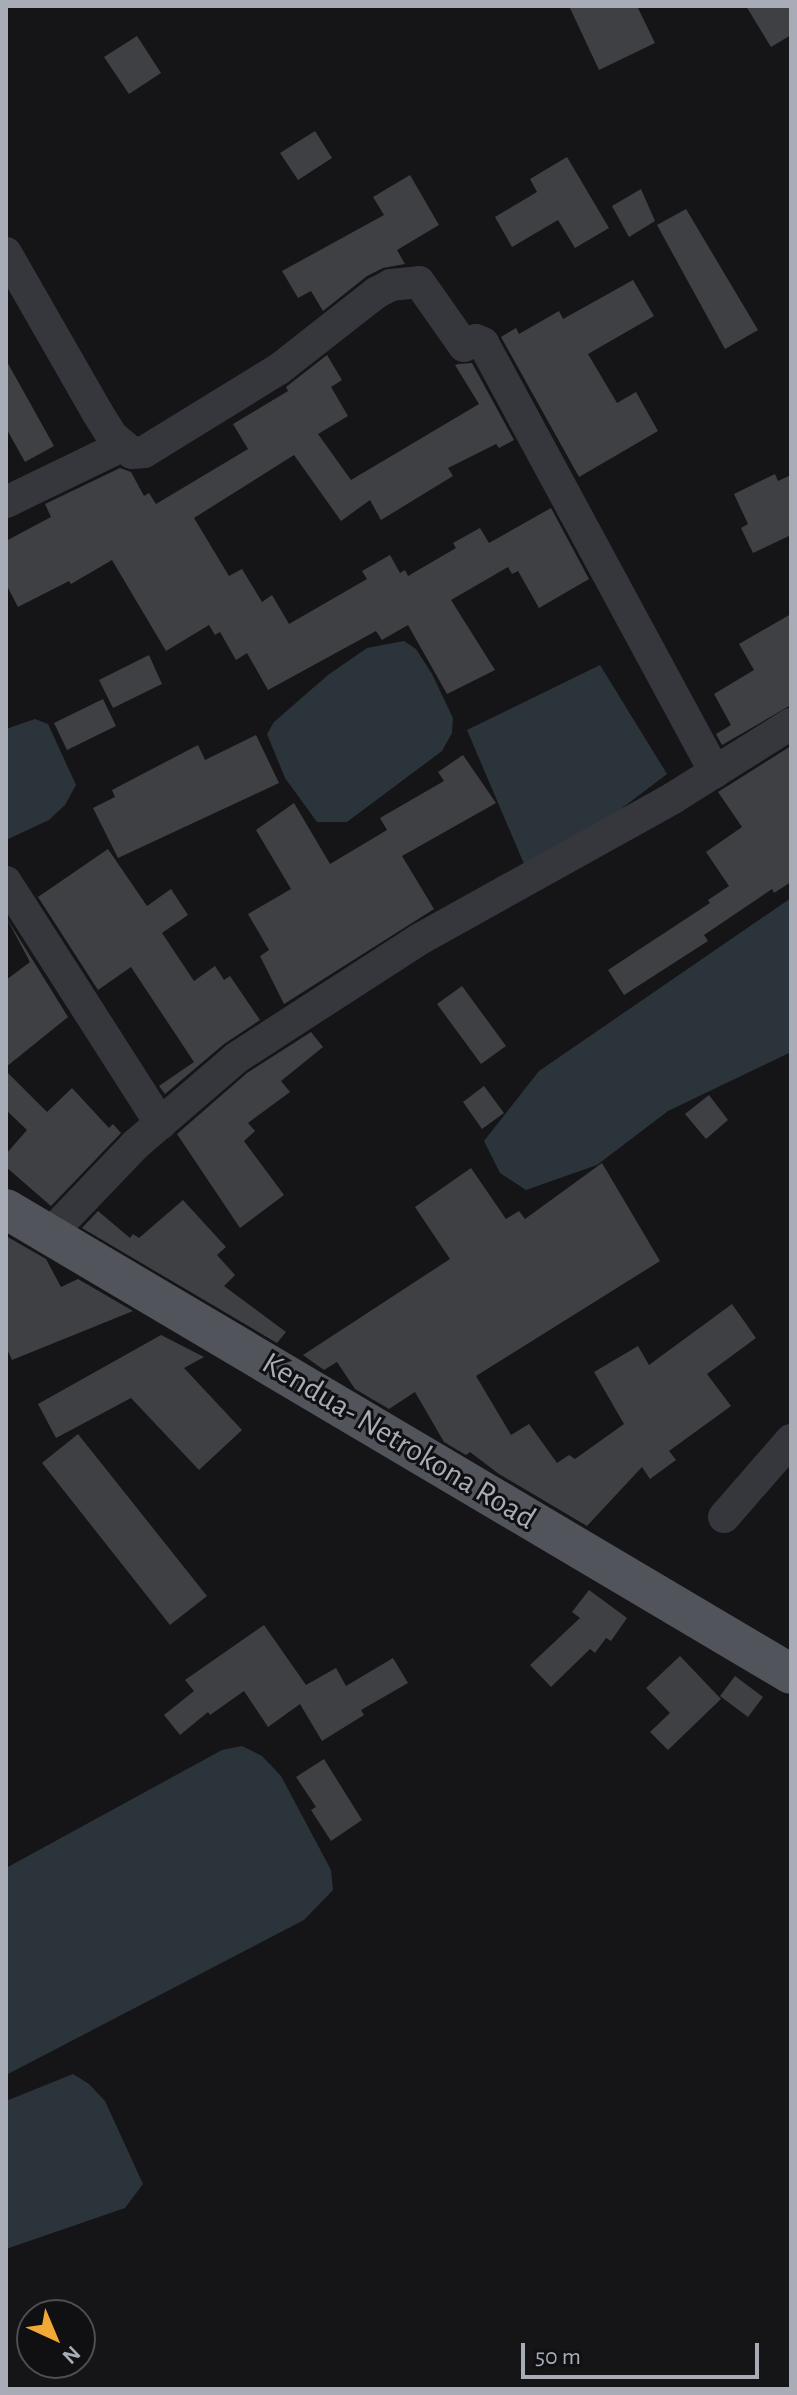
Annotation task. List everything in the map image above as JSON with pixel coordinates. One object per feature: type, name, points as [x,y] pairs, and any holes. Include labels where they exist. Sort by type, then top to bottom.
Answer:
[{"type":"main road","name":"Kendua- Netrokona Road","points":[[6,1209],[791,1674]]},
{"type":"street","points":[[6,253],[97,412],[122,446],[132,453],[144,452],[279,369],[376,293],[391,285],[419,282],[464,346],[476,340],[483,343],[715,772]]},
{"type":"street","points":[[6,502],[122,446]]},
{"type":"street","points":[[50,1234],[161,1124],[236,1058],[420,939],[715,772],[791,724]]},
{"type":"street","points":[[6,882],[161,1124]]},
{"type":"street","points":[[724,1517],[791,1440]]},
{"type":"shaded area","points":[[404,641],[416,649],[432,674],[453,718],[452,733],[442,751],[347,822],[317,822],[285,778],[267,734],[274,722],[328,675],[367,648]]},
{"type":"shaded area","points":[[600,665],[667,774],[530,878],[467,730]]},
{"type":"shaded area","points":[[35,719],[48,724],[76,785],[65,805],[49,820],[6,840],[6,729]]},
{"type":"shaded area","points":[[791,898],[791,1052],[668,1111],[597,1165],[526,1190],[500,1173],[484,1141],[539,1071]]},
{"type":"shaded area","points":[[242,1746],[262,1756],[281,1776],[331,1870],[333,1890],[304,1920],[6,2075],[6,1868],[222,1750]]},
{"type":"shaded area","points":[[73,2074],[89,2084],[105,2101],[143,2184],[125,2208],[6,2249],[6,2101]]},
{"type":"building","points":[[569,6],[637,6],[655,43],[599,70]]},
{"type":"building","points":[[746,6],[791,6],[791,35],[771,47]]},
{"type":"building","points":[[137,36],[161,73],[129,94],[104,57]]},
{"type":"building","points":[[315,131],[332,158],[298,180],[280,153]]},
{"type":"building","points":[[567,157],[609,228],[575,248],[558,220],[512,247],[495,217],[537,192],[530,179]]},
{"type":"building","points":[[410,175],[439,225],[397,250],[405,264],[383,268],[367,276],[323,311],[311,291],[298,298],[282,271],[384,215],[373,197]]},
{"type":"building","points":[[641,189],[655,221],[629,237],[612,206]]},
{"type":"building","points":[[686,209],[758,330],[725,349],[657,225]]},
{"type":"building","points":[[633,280],[654,316],[588,354],[617,403],[636,392],[658,431],[579,477],[501,337],[516,328],[519,334],[559,311],[563,319]]},
{"type":"building","points":[[327,355],[342,380],[331,387],[348,416],[318,434],[351,480],[479,404],[455,365],[458,364],[472,363],[514,440],[499,448],[496,444],[448,468],[453,476],[381,520],[370,500],[341,521],[294,455],[194,518],[229,576],[242,569],[262,602],[272,595],[289,624],[367,579],[362,571],[390,555],[400,573],[405,570],[408,576],[456,548],[453,543],[480,528],[489,543],[551,508],[589,579],[539,608],[518,571],[512,574],[508,567],[451,600],[495,670],[447,694],[408,625],[382,640],[376,631],[268,690],[247,653],[236,660],[220,632],[215,635],[209,625],[166,651],[112,560],[71,584],[69,581],[18,607],[6,584],[6,541],[51,517],[45,504],[120,468],[131,472],[144,496],[149,493],[156,504],[248,449],[233,424],[288,391],[286,387]]},
{"type":"building","points":[[6,360],[54,446],[25,462],[6,428]]},
{"type":"building","points":[[775,474],[778,481],[791,475],[791,535],[753,553],[741,528],[748,524],[734,494]]},
{"type":"building","points":[[791,614],[791,705],[722,745],[716,734],[731,725],[714,694],[754,670],[739,644]]},
{"type":"building","points":[[149,655],[162,684],[113,708],[99,680]]},
{"type":"building","points":[[103,699],[116,726],[67,750],[54,723]]},
{"type":"building","points":[[256,735],[279,783],[118,858],[93,808],[115,797],[112,790],[198,745],[205,760]]},
{"type":"building","points":[[791,746],[791,882],[774,893],[772,889],[704,935],[708,941],[624,995],[608,970],[710,903],[708,900],[729,886],[706,852],[742,827],[718,792]]},
{"type":"building","points":[[463,755],[496,803],[402,856],[434,909],[284,1004],[260,956],[269,950],[248,914],[291,889],[256,830],[294,803],[330,864],[387,830],[380,818],[444,781],[438,772]]},
{"type":"building","points":[[108,849],[147,906],[171,889],[188,915],[162,933],[194,981],[215,966],[224,980],[230,976],[260,1020],[224,1044],[165,1094],[159,1086],[194,1062],[131,967],[98,990],[38,897]]},
{"type":"building","points":[[6,917],[68,1017],[6,1067],[6,980],[30,962]]},
{"type":"building","points":[[462,986],[506,1046],[481,1064],[437,1004]]},
{"type":"building","points":[[311,1032],[323,1047],[281,1081],[290,1092],[248,1123],[255,1131],[244,1141],[284,1195],[240,1228],[177,1134],[247,1073]]},
{"type":"building","points":[[6,1071],[47,1112],[72,1088],[109,1128],[113,1124],[121,1133],[51,1206],[6,1167],[6,1154],[27,1130],[6,1110]]},
{"type":"building","points":[[484,1086],[504,1113],[482,1129],[463,1102]]},
{"type":"building","points":[[709,1095],[728,1120],[706,1139],[685,1114]]},
{"type":"building","points":[[602,1163],[660,1261],[476,1376],[511,1435],[529,1424],[557,1463],[569,1455],[575,1459],[624,1424],[594,1372],[638,1346],[649,1365],[732,1304],[756,1338],[707,1374],[731,1406],[669,1451],[676,1460],[650,1479],[642,1467],[587,1526],[499,1474],[470,1452],[466,1455],[444,1442],[415,1392],[389,1409],[355,1389],[337,1362],[324,1370],[303,1355],[450,1259],[415,1207],[471,1168],[506,1219],[519,1211],[525,1219]]},
{"type":"building","points":[[183,1200],[226,1247],[217,1255],[235,1275],[224,1286],[286,1332],[277,1343],[82,1228],[98,1211],[130,1238],[133,1234],[139,1238]]},
{"type":"building","points":[[6,1236],[46,1259],[61,1287],[78,1279],[133,1311],[12,1360],[6,1347]]},
{"type":"building","points":[[161,1335],[204,1357],[184,1368],[242,1430],[199,1470],[131,1398],[56,1438],[38,1404]]},
{"type":"building","points":[[78,1434],[207,1596],[170,1625],[42,1463]]},
{"type":"building","points":[[589,1590],[627,1618],[611,1641],[606,1638],[595,1653],[590,1649],[551,1687],[530,1665],[580,1618],[572,1612]]},
{"type":"building","points":[[264,1625],[306,1685],[336,1668],[346,1686],[393,1658],[408,1683],[361,1710],[364,1715],[322,1741],[300,1704],[268,1727],[244,1691],[210,1715],[208,1712],[180,1735],[164,1715],[194,1691],[185,1680]]},
{"type":"building","points":[[680,1656],[721,1699],[668,1750],[650,1732],[670,1713],[646,1688]]},
{"type":"building","points":[[735,1676],[763,1697],[748,1717],[720,1696]]},
{"type":"building","points":[[324,1759],[362,1820],[331,1841],[311,1810],[316,1807],[296,1777]]}]
